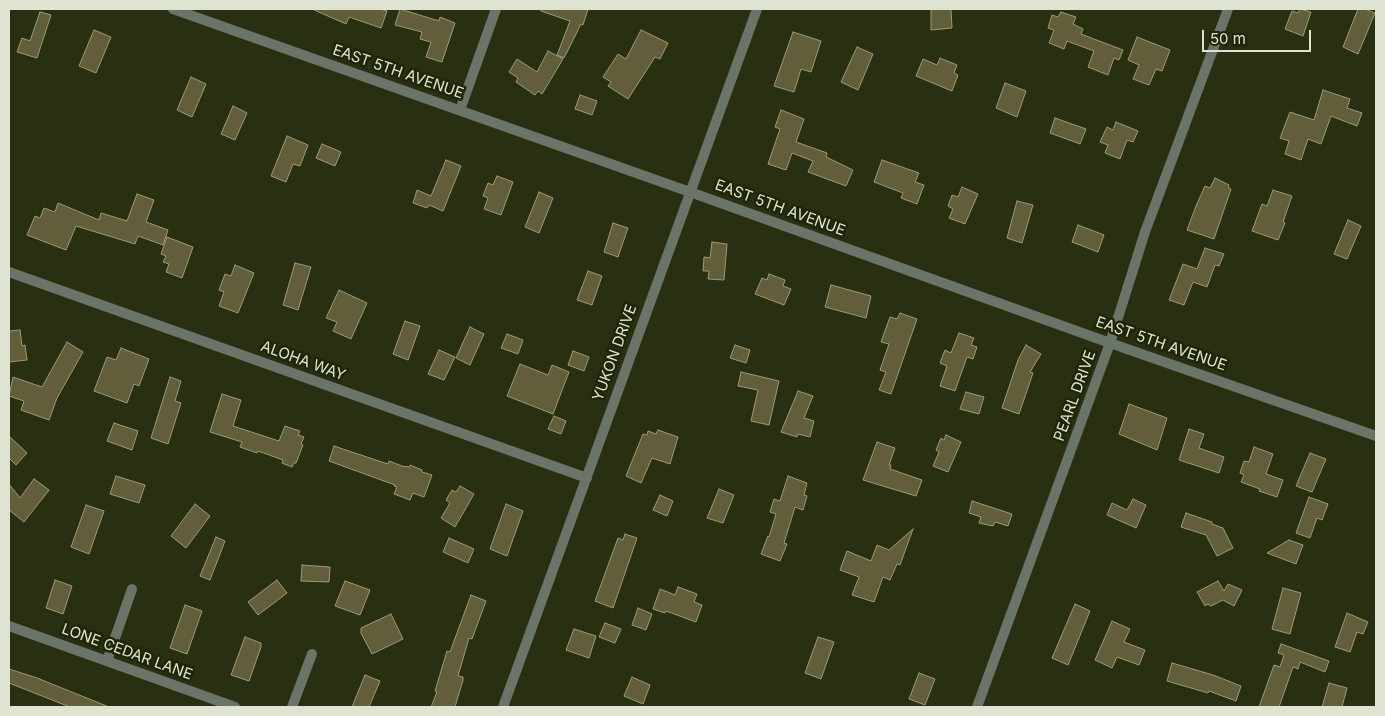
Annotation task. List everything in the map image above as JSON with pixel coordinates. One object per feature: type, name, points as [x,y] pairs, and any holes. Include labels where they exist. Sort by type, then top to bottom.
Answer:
[{"type":"street","name":"EAST 5TH AVENUE","points":[[173,9],[1376,436]]},
{"type":"street","points":[[460,110],[496,9]]},
{"type":"street","name":"YUKON DRIVE","points":[[503,707],[757,9]]},
{"type":"street","name":"PEARL DRIVE","points":[[977,707],[1110,343],[1145,232],[1228,9]]},
{"type":"street","name":"ALOHA WAY","points":[[9,272],[587,478]]},
{"type":"street","points":[[106,661],[132,589]]},
{"type":"street","name":"LONE CEDAR LANE","points":[[9,626],[235,707]]},
{"type":"street","points":[[292,707],[312,654]]},
{"type":"building","points":[[312,9],[380,9],[387,11],[381,28],[349,17],[346,24]]},
{"type":"building","points":[[400,9],[439,21],[440,17],[455,23],[442,62],[426,57],[431,42],[420,39],[422,32],[395,25]]},
{"type":"building","points":[[541,9],[588,9],[583,25],[581,24],[564,58],[557,55],[570,21],[541,11]]},
{"type":"building","points":[[931,9],[951,9],[952,28],[931,30]]},
{"type":"building","points":[[1300,9],[1311,12],[1303,36],[1285,29],[1292,11],[1298,13]]},
{"type":"building","points":[[1358,9],[1365,9],[1375,13],[1358,54],[1343,47]]},
{"type":"building","points":[[40,12],[51,15],[37,58],[17,52],[22,38],[30,41]]},
{"type":"building","points":[[1061,12],[1076,17],[1073,24],[1083,29],[1081,34],[1123,50],[1119,60],[1114,58],[1108,75],[1088,67],[1094,51],[1067,41],[1064,49],[1049,43],[1054,30],[1048,28],[1052,15],[1058,17]]},
{"type":"building","points":[[94,30],[111,37],[96,73],[79,66]]},
{"type":"building","points":[[641,30],[668,43],[660,59],[655,57],[628,99],[608,86],[611,82],[603,77],[618,54],[626,59]]},
{"type":"building","points":[[793,32],[821,41],[811,72],[801,69],[794,92],[774,86]]},
{"type":"building","points":[[1137,37],[1170,50],[1162,71],[1156,69],[1149,85],[1133,79],[1139,65],[1128,60]]},
{"type":"building","points":[[857,47],[873,54],[858,90],[841,82]]},
{"type":"building","points":[[548,51],[563,59],[542,94],[538,91],[535,95],[516,82],[518,78],[509,72],[517,59],[537,72]]},
{"type":"building","points":[[940,58],[957,65],[954,73],[958,75],[952,91],[916,76],[923,59],[937,65]]},
{"type":"building","points":[[191,77],[206,84],[192,117],[177,110]]},
{"type":"building","points":[[1005,83],[1026,91],[1017,117],[996,108]]},
{"type":"building","points":[[1323,90],[1350,99],[1347,108],[1362,113],[1357,126],[1331,116],[1321,144],[1308,139],[1301,160],[1285,154],[1289,141],[1280,138],[1290,112],[1314,120]]},
{"type":"building","points":[[580,95],[597,101],[592,115],[575,109]]},
{"type":"building","points":[[233,106],[247,113],[235,140],[221,134]]},
{"type":"building","points":[[781,110],[804,119],[796,142],[827,153],[826,157],[853,170],[846,186],[808,172],[813,161],[792,153],[786,170],[768,164],[780,129],[775,127]]},
{"type":"building","points":[[1055,118],[1086,129],[1080,144],[1050,133]]},
{"type":"building","points":[[1116,122],[1138,131],[1133,142],[1127,140],[1120,159],[1105,153],[1108,145],[1100,142],[1107,127],[1113,130]]},
{"type":"building","points":[[287,136],[308,145],[300,166],[293,164],[286,182],[271,176]]},
{"type":"building","points":[[322,144],[341,152],[335,166],[316,158]]},
{"type":"building","points":[[446,160],[461,166],[443,211],[429,205],[427,208],[413,203],[417,190],[431,196]]},
{"type":"building","points":[[882,160],[919,173],[915,182],[924,185],[917,204],[901,198],[903,193],[874,182]]},
{"type":"building","points":[[497,176],[513,182],[501,215],[484,209],[488,198],[483,196],[488,183],[493,185]]},
{"type":"building","points":[[1215,178],[1229,185],[1228,187],[1231,189],[1214,239],[1187,230],[1205,186],[1210,188]]},
{"type":"building","points":[[962,187],[978,194],[965,224],[949,218],[953,209],[948,206],[952,195],[958,197]]},
{"type":"building","points":[[1273,190],[1292,196],[1283,222],[1285,223],[1278,240],[1252,231],[1262,204],[1267,206]]},
{"type":"building","points":[[539,192],[553,198],[539,233],[525,227]]},
{"type":"building","points":[[137,194],[154,200],[146,222],[168,230],[163,245],[138,236],[135,244],[76,226],[66,250],[27,235],[35,216],[40,218],[44,208],[55,212],[58,203],[99,220],[101,213],[127,221]]},
{"type":"building","points":[[1017,201],[1033,205],[1022,243],[1007,238]]},
{"type":"building","points":[[1348,220],[1361,226],[1347,259],[1334,254]]},
{"type":"building","points":[[613,223],[628,228],[618,257],[604,252]]},
{"type":"building","points":[[1078,225],[1104,235],[1098,252],[1072,242]]},
{"type":"building","points":[[167,237],[193,247],[182,278],[166,272],[169,264],[163,262],[166,256],[161,254]]},
{"type":"building","points":[[712,242],[727,244],[724,280],[708,279],[709,271],[703,271],[704,257],[710,258]]},
{"type":"building","points":[[1205,248],[1224,254],[1219,266],[1215,265],[1207,287],[1193,282],[1184,305],[1169,300],[1183,264],[1197,269]]},
{"type":"building","points":[[295,263],[311,267],[298,310],[283,305]]},
{"type":"building","points":[[235,265],[254,273],[238,313],[219,306],[224,292],[219,290],[225,274],[231,276]]},
{"type":"building","points":[[588,271],[602,276],[592,305],[577,300]]},
{"type":"building","points":[[769,274],[785,280],[783,286],[791,289],[784,305],[755,294],[762,278],[767,280]]},
{"type":"building","points":[[831,285],[871,296],[866,318],[825,307]]},
{"type":"building","points":[[339,290],[367,303],[351,339],[333,331],[337,322],[326,318]]},
{"type":"building","points":[[900,313],[917,319],[891,394],[879,390],[886,372],[880,370],[889,344],[881,342],[890,317],[897,319]]},
{"type":"building","points":[[405,321],[420,326],[408,360],[393,354]]},
{"type":"building","points":[[470,327],[484,334],[470,365],[456,358]]},
{"type":"building","points":[[20,330],[22,346],[25,345],[27,360],[9,362],[9,331]]},
{"type":"building","points":[[959,333],[974,338],[971,345],[977,347],[973,359],[967,357],[955,391],[940,386],[947,366],[940,363],[945,350],[951,353]]},
{"type":"building","points":[[507,334],[523,340],[518,354],[501,348]]},
{"type":"building","points":[[67,342],[83,352],[57,398],[49,420],[21,410],[24,401],[9,396],[13,377],[42,387]]},
{"type":"building","points":[[735,345],[750,350],[746,363],[730,358]]},
{"type":"building","points":[[1026,345],[1041,354],[1030,372],[1033,373],[1019,414],[1002,408],[1018,360]]},
{"type":"building","points":[[121,348],[149,359],[139,386],[134,384],[127,403],[94,391],[107,357],[116,360]]},
{"type":"building","points":[[439,350],[455,357],[444,380],[428,374]]},
{"type":"building","points":[[573,351],[589,357],[584,371],[568,365]]},
{"type":"building","points":[[520,364],[548,375],[552,365],[569,372],[553,414],[507,396]]},
{"type":"building","points":[[741,372],[779,381],[769,425],[751,421],[758,390],[738,386]]},
{"type":"building","points":[[170,377],[181,381],[175,401],[181,403],[168,444],[151,438]]},
{"type":"building","points":[[798,391],[813,396],[804,418],[814,421],[810,437],[798,434],[797,437],[781,432]]},
{"type":"building","points":[[966,392],[984,397],[979,414],[960,409]]},
{"type":"building","points":[[222,394],[241,400],[233,426],[279,441],[285,426],[300,431],[298,435],[304,437],[301,444],[303,445],[296,463],[292,467],[282,463],[283,460],[240,447],[242,442],[210,432]]},
{"type":"building","points":[[1129,404],[1167,418],[1157,450],[1119,434]]},
{"type":"building","points":[[554,416],[566,421],[561,434],[548,429]]},
{"type":"building","points":[[114,423],[138,431],[132,450],[107,441]]},
{"type":"building","points":[[1189,429],[1204,434],[1199,448],[1224,457],[1219,473],[1179,460]]},
{"type":"building","points":[[658,430],[678,437],[670,464],[652,458],[641,483],[626,476],[643,434],[647,435],[648,431],[656,434]]},
{"type":"building","points":[[946,435],[961,442],[948,472],[933,466],[939,452],[936,450],[941,438],[944,440]]},
{"type":"building","points":[[9,436],[27,453],[16,465],[9,458]]},
{"type":"building","points":[[877,442],[895,448],[889,465],[891,465],[890,469],[922,480],[916,496],[863,480]]},
{"type":"building","points":[[334,446],[388,464],[389,461],[402,466],[409,467],[410,465],[432,475],[424,497],[413,493],[410,500],[394,494],[397,487],[395,485],[329,461]]},
{"type":"building","points":[[1254,447],[1273,454],[1266,474],[1283,480],[1277,497],[1241,482],[1244,475],[1240,473],[1244,461],[1249,462]]},
{"type":"building","points":[[1310,453],[1326,459],[1312,492],[1296,486]]},
{"type":"building","points":[[116,476],[145,485],[139,503],[110,494]]},
{"type":"building","points":[[788,476],[807,483],[804,495],[807,496],[803,510],[795,507],[784,543],[787,544],[780,561],[761,554],[769,537],[776,514],[770,512],[774,499],[780,501]]},
{"type":"building","points":[[34,479],[49,490],[24,522],[9,510],[9,484],[20,498]]},
{"type":"building","points":[[460,486],[474,494],[455,527],[441,518],[450,503],[446,500],[452,490],[456,492]]},
{"type":"building","points":[[719,489],[734,495],[723,523],[707,518]]},
{"type":"building","points":[[660,495],[673,501],[667,516],[653,510]]},
{"type":"building","points":[[1309,497],[1328,504],[1322,520],[1317,518],[1310,538],[1296,533]]},
{"type":"building","points":[[1133,499],[1146,505],[1136,528],[1107,515],[1112,503],[1127,510]]},
{"type":"building","points":[[972,501],[1012,514],[1008,526],[995,522],[993,526],[979,523],[981,517],[969,513]]},
{"type":"building","points":[[195,504],[210,516],[186,548],[171,536]]},
{"type":"building","points":[[506,504],[523,511],[507,556],[490,549]]},
{"type":"building","points":[[86,505],[104,511],[89,554],[71,547]]},
{"type":"building","points":[[1186,513],[1223,528],[1233,548],[1217,556],[1206,535],[1181,527]]},
{"type":"building","points":[[913,529],[900,565],[897,564],[890,580],[883,577],[874,602],[852,595],[859,577],[840,570],[847,551],[871,561],[877,545],[889,550]]},
{"type":"building","points":[[625,534],[637,538],[613,608],[595,601],[618,538],[623,540]]},
{"type":"building","points":[[216,537],[225,541],[210,580],[200,576]]},
{"type":"building","points":[[449,538],[474,549],[468,563],[443,552]]},
{"type":"building","points":[[1289,540],[1303,545],[1296,564],[1267,553]]},
{"type":"building","points":[[302,565],[330,567],[329,582],[301,581]]},
{"type":"building","points":[[55,580],[72,586],[63,614],[46,608]]},
{"type":"building","points":[[277,580],[287,593],[258,615],[248,602]]},
{"type":"building","points":[[345,581],[370,590],[360,615],[335,606]]},
{"type":"building","points":[[1218,581],[1224,591],[1228,584],[1242,590],[1234,606],[1223,600],[1211,606],[1208,604],[1205,606],[1197,592]]},
{"type":"building","points":[[678,587],[697,594],[694,602],[702,605],[696,622],[666,611],[665,613],[653,609],[660,589],[675,595]]},
{"type":"building","points":[[1283,588],[1301,593],[1290,634],[1272,629]]},
{"type":"building","points":[[471,595],[486,601],[472,639],[469,638],[458,676],[463,677],[463,680],[455,707],[431,707],[437,692],[435,691],[447,651],[450,652]]},
{"type":"building","points":[[1075,604],[1090,611],[1068,665],[1052,658]]},
{"type":"building","points":[[185,605],[202,611],[187,654],[170,648]]},
{"type":"building","points":[[638,608],[652,614],[646,630],[632,625]]},
{"type":"building","points":[[1347,613],[1368,622],[1363,634],[1357,632],[1350,652],[1335,647]]},
{"type":"building","points":[[391,614],[403,639],[372,654],[361,633],[361,628]]},
{"type":"building","points":[[1112,621],[1130,629],[1124,642],[1145,650],[1139,665],[1117,657],[1112,668],[1095,660]]},
{"type":"building","points":[[605,623],[621,629],[615,643],[599,637]]},
{"type":"building","points":[[574,629],[596,636],[589,658],[566,650]]},
{"type":"building","points":[[245,637],[261,643],[249,681],[231,675]]},
{"type":"building","points":[[818,637],[834,642],[821,679],[805,673]]},
{"type":"building","points":[[1281,644],[1329,661],[1325,672],[1300,662],[1298,669],[1293,667],[1279,707],[1259,707],[1274,665],[1280,667],[1284,655],[1278,653]]},
{"type":"building","points":[[1172,663],[1213,675],[1241,686],[1236,701],[1209,691],[1208,693],[1167,681]]},
{"type":"building","points":[[9,669],[37,678],[109,707],[70,707],[9,683]]},
{"type":"building","points":[[919,673],[935,679],[925,705],[909,699]]},
{"type":"building","points":[[365,675],[380,681],[369,707],[352,707]]},
{"type":"building","points":[[632,677],[650,685],[643,704],[624,696]]},
{"type":"building","points":[[1329,683],[1347,688],[1342,707],[1322,707]]}]
